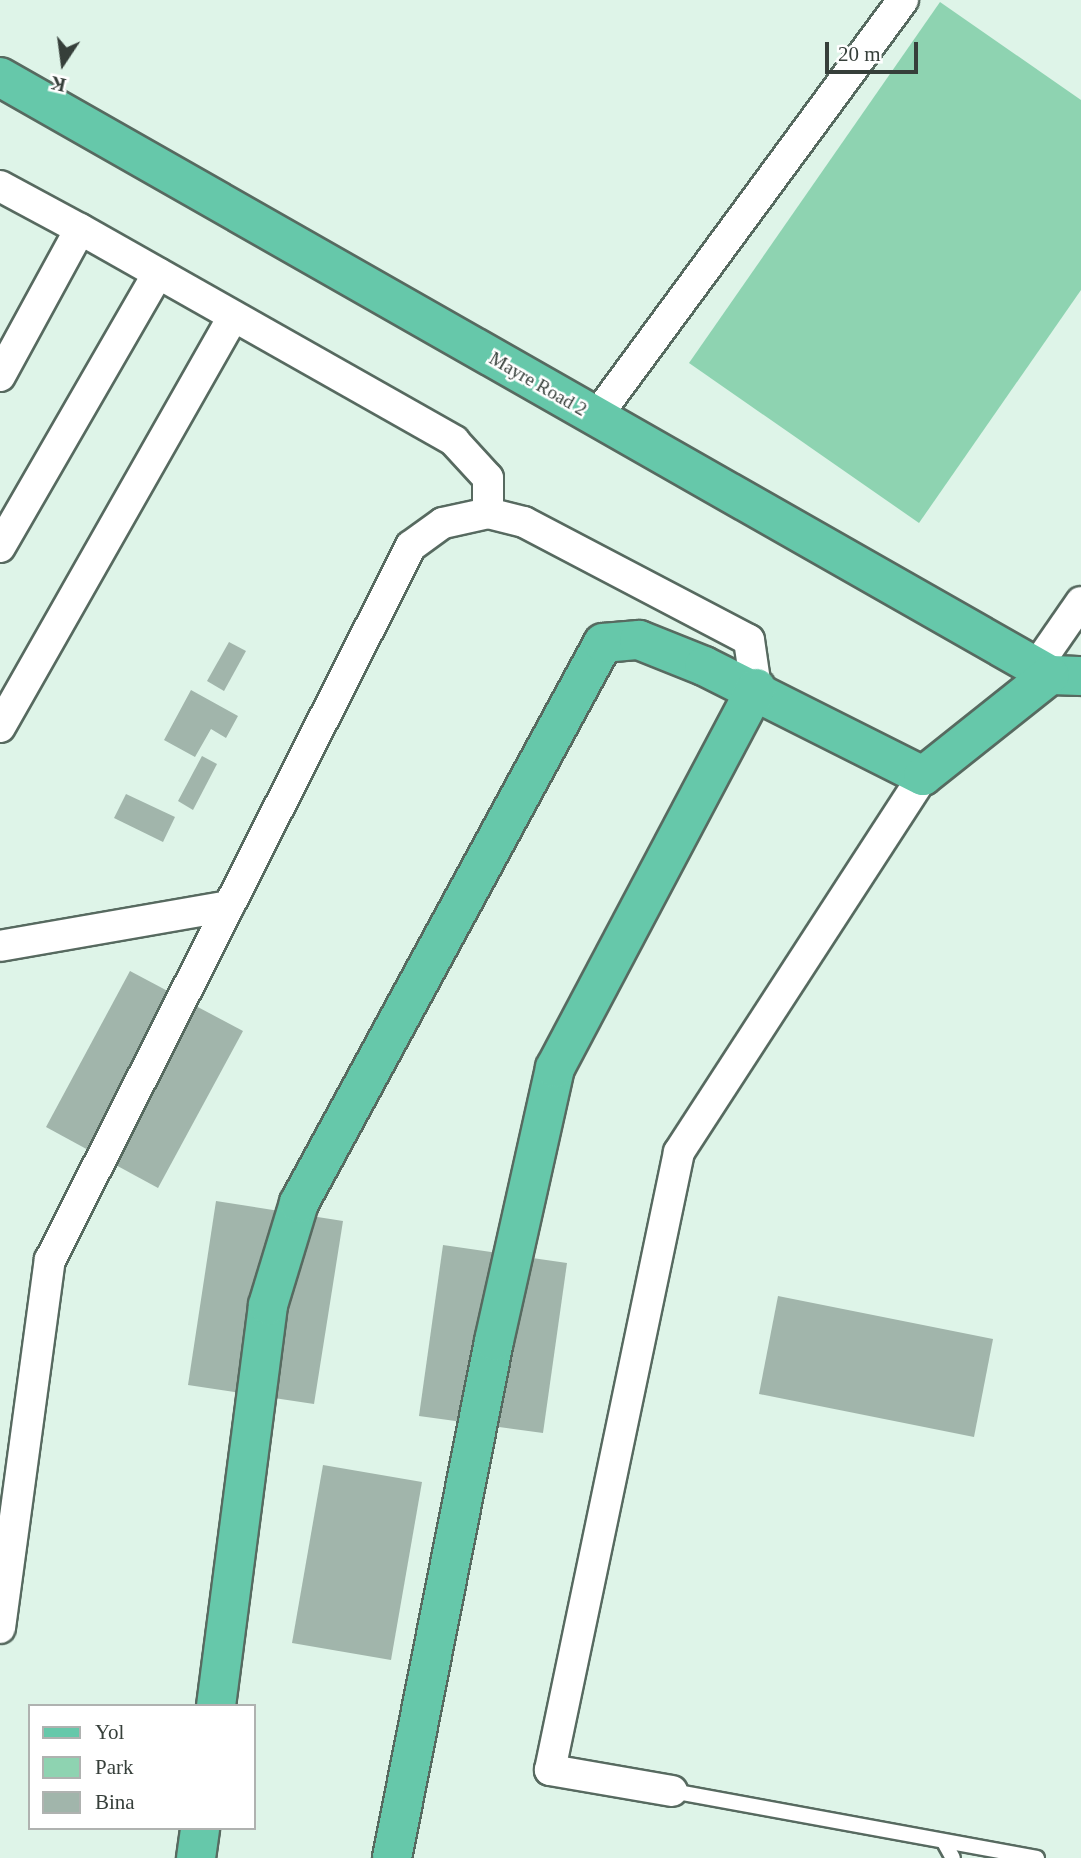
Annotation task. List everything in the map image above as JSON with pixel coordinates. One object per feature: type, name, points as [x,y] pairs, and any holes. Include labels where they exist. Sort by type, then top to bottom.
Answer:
[{"type":"main road","name":"Mayre Road 2","points":[[0,77],[596,417],[1056,673],[1081,705]]},
{"type":"main road","points":[[216,1704],[268,1305],[299,1203],[603,643],[639,640],[756,688],[923,776],[1056,673]]},
{"type":"main road","points":[[392,1858],[494,1341],[555,1068],[756,688]]},
{"type":"main road","points":[[196,1858],[200,1830]]},
{"type":"street","points":[[596,417],[903,0]]},
{"type":"street","points":[[0,186],[454,441],[488,478],[488,513]]},
{"type":"street","points":[[0,376],[80,229]]},
{"type":"street","points":[[0,547],[158,273]]},
{"type":"street","points":[[0,727],[233,317]]},
{"type":"street","points":[[0,1628],[50,1260],[411,546],[443,523],[488,513],[524,522],[748,640],[756,688]]},
{"type":"street","points":[[1056,673],[1081,601]]},
{"type":"street","points":[[672,1791],[550,1770],[679,1152],[923,776]]},
{"type":"street","points":[[0,946],[229,906]]},
{"type":"lane","points":[[672,1791],[1037,1858]]},
{"type":"lane","points":[[944,1842],[953,1858]]},
{"type":"green space","points":[[940,2],[1081,100],[1081,290],[919,523],[689,363]]},
{"type":"building","points":[[229,642],[246,651],[224,691],[207,681]]},
{"type":"building","points":[[191,690],[238,716],[226,738],[211,729],[195,757],[164,740]]},
{"type":"building","points":[[202,756],[217,764],[193,810],[178,801]]},
{"type":"building","points":[[126,794],[175,817],[163,842],[114,818]]},
{"type":"building","points":[[130,971],[243,1031],[158,1188],[46,1127]]},
{"type":"building","points":[[216,1201],[343,1221],[314,1404],[188,1385]]},
{"type":"building","points":[[443,1245],[567,1263],[543,1433],[419,1416]]},
{"type":"building","points":[[778,1296],[993,1339],[974,1437],[759,1394]]},
{"type":"building","points":[[323,1465],[422,1482],[391,1660],[292,1643]]}]
